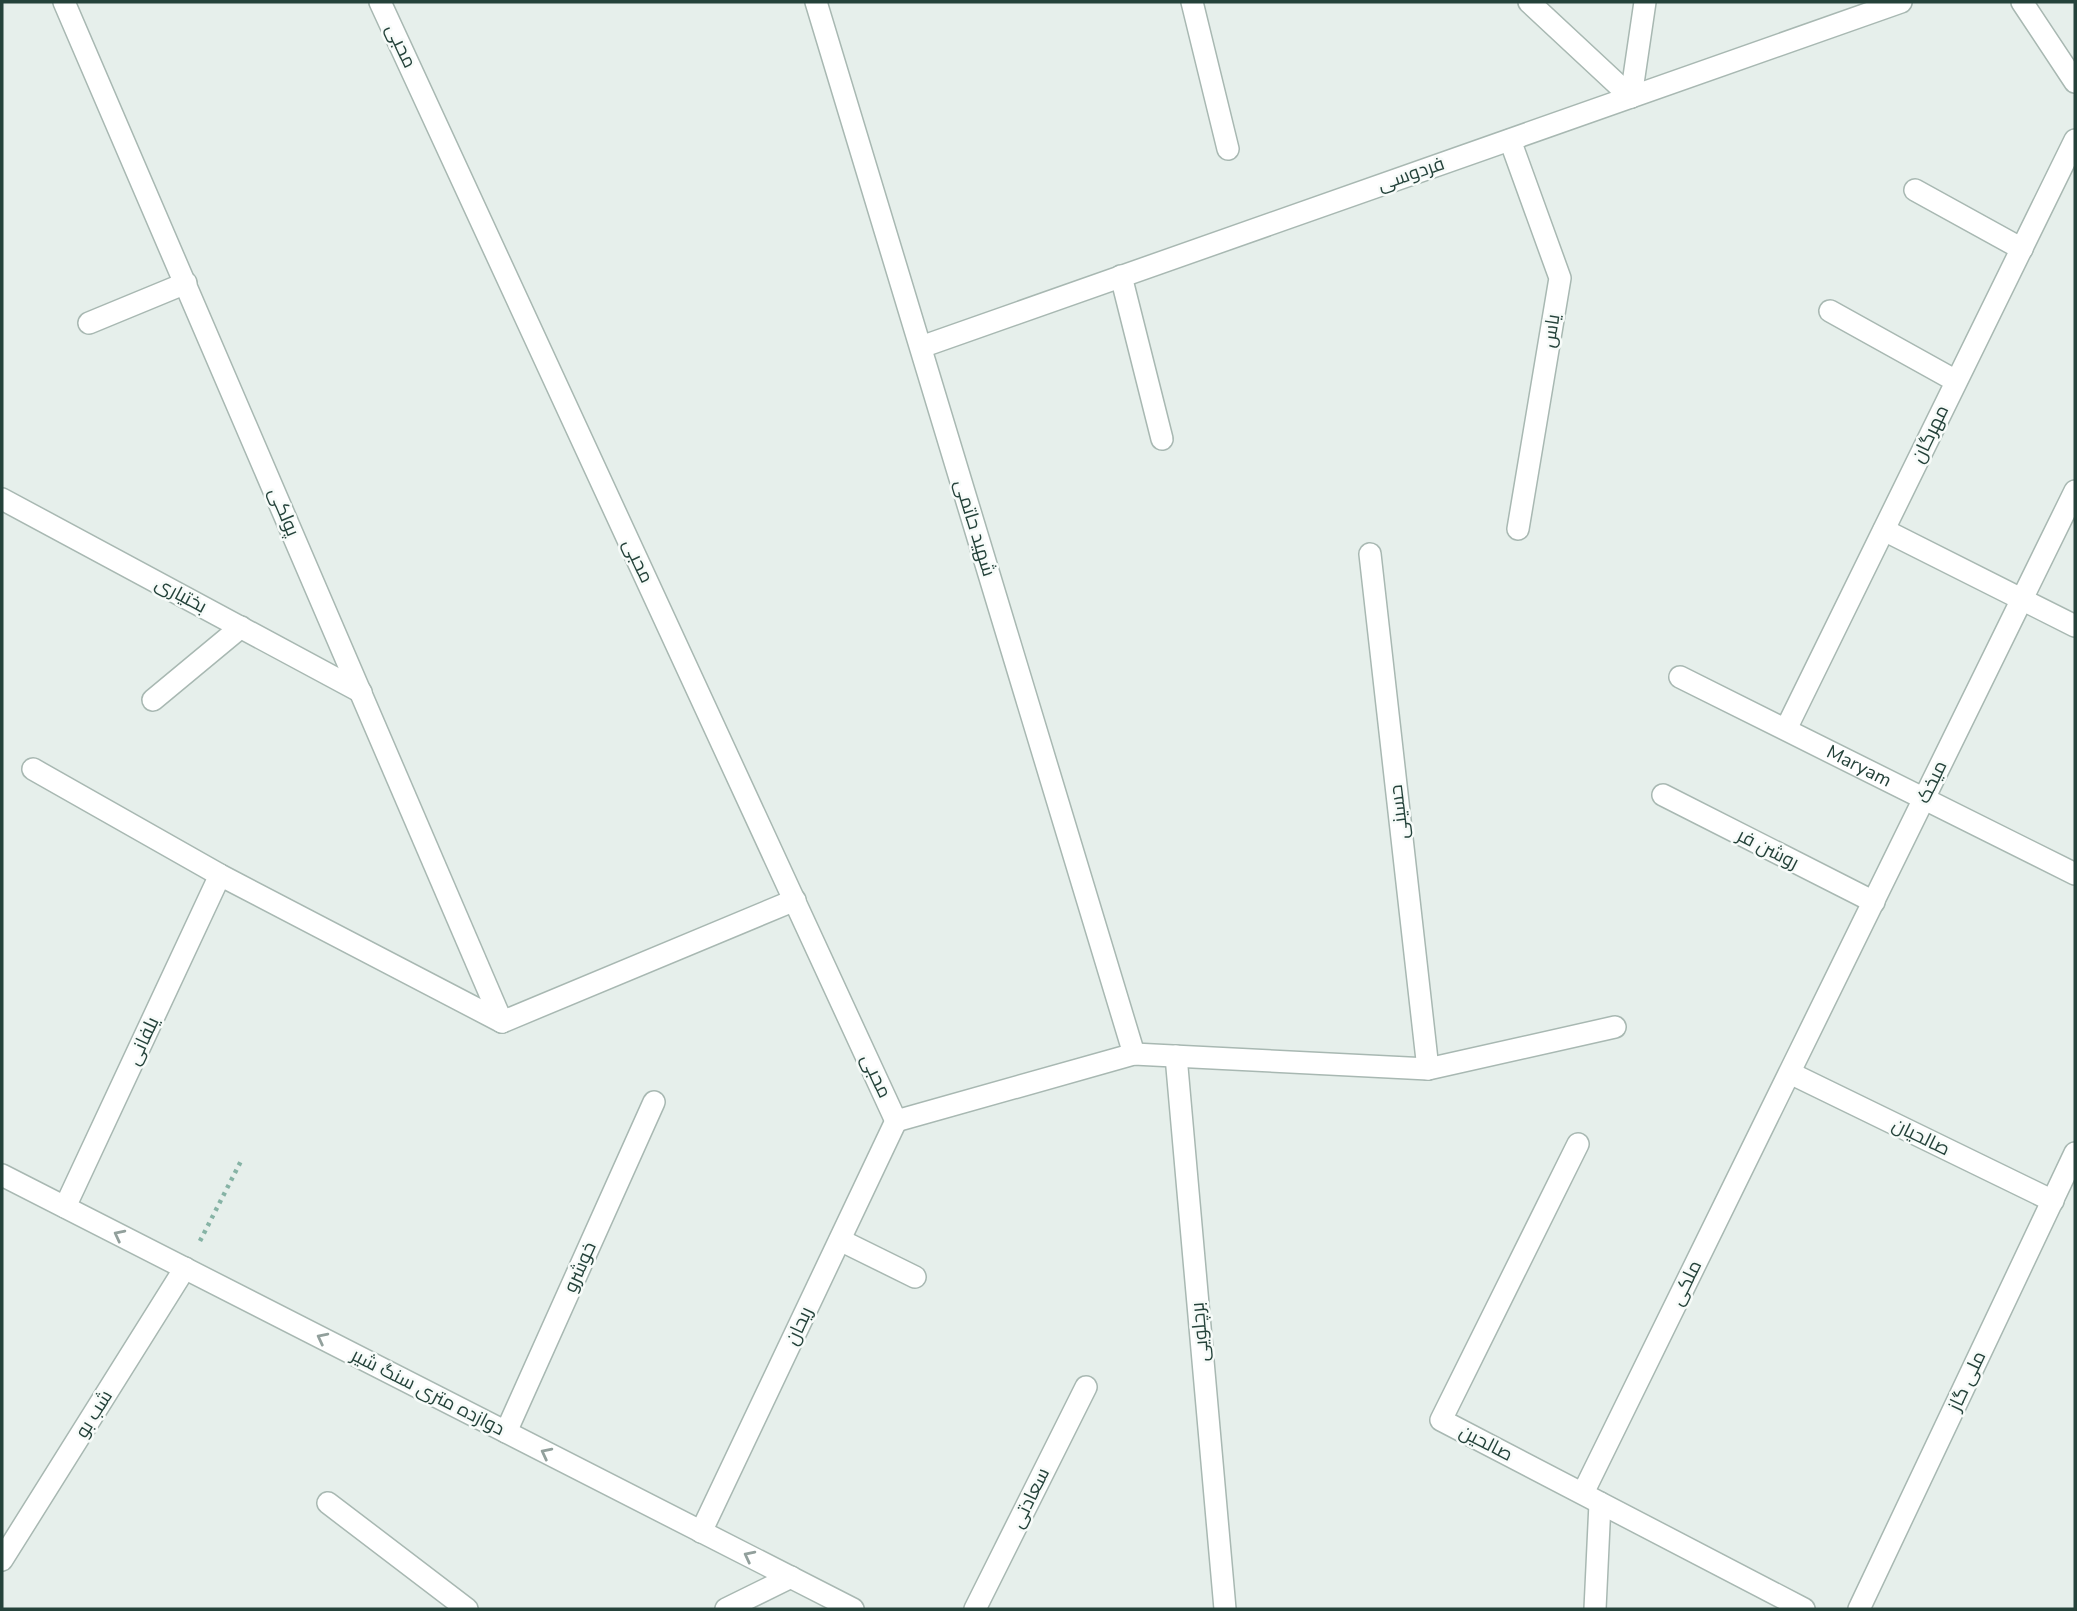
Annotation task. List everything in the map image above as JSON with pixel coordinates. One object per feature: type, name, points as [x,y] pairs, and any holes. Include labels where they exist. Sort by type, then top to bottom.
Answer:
[{"type":"street","name":"پولکی","points":[[64,2],[502,1021]]},
{"type":"street","name":"محبی","points":[[380,2],[896,1121]]},
{"type":"street","name":"شهید حاتمی","points":[[816,2],[1134,1054]]},
{"type":"street","points":[[1192,2],[1228,149]]},
{"type":"street","points":[[1530,2],[1631,97]]},
{"type":"street","points":[[1631,97],[1644,2]]},
{"type":"street","name":"فردوسی","points":[[920,347],[1901,2]]},
{"type":"street","points":[[2022,2],[2075,82]]},
{"type":"street","name":"یاس","points":[[1510,140],[1560,278],[1518,529]]},
{"type":"street","name":"مهرگان","points":[[1786,729],[2075,140]]},
{"type":"street","points":[[1915,190],[2022,248]]},
{"type":"street","points":[[1121,276],[1162,439]]},
{"type":"street","points":[[89,323],[186,283]]},
{"type":"street","points":[[1830,311],[1956,381]]},
{"type":"street","name":"میخک","points":[[1790,1073],[2075,491]]},
{"type":"street","name":"بختیاری","points":[[2,499],[361,692]]},
{"type":"street","points":[[1884,530],[2075,626]]},
{"type":"street","name":"حسینی","points":[[1370,554],[1428,1069]]},
{"type":"street","points":[[153,700],[241,627]]},
{"type":"street","name":"Maryam","points":[[1680,677],[2075,874]]},
{"type":"street","points":[[33,769],[220,875],[502,1021],[794,900]]},
{"type":"street","name":"روشن فر","points":[[1663,795],[1874,902]]},
{"type":"street","name":"یلفانی","points":[[65,1207],[220,875]]},
{"type":"street","points":[[896,1121],[1134,1054],[1428,1069],[1615,1027]]},
{"type":"street","name":"برچلویی","points":[[1176,1056],[1225,1609]]},
{"type":"street","name":"صالحیان","points":[[1790,1073],[2053,1200]]},
{"type":"street","name":"ملکی","points":[[1595,1609],[1592,1498],[1790,1073]]},
{"type":"street","name":"خوشرو","points":[[506,1432],[654,1102]]},
{"type":"street","name":"ریحان","points":[[701,1532],[896,1121]]},
{"type":"street","name":"صالحین","points":[[1578,1144],[1441,1420],[1804,1609]]},
{"type":"street","name":"ملی گاز","points":[[1859,1609],[2075,1153]]},
{"type":"street","name":"دوازده متری سنگ شیر","points":[[2,1175],[853,1609]]},
{"type":"street","points":[[840,1240],[915,1277]]},
{"type":"street","name":"شب بو","points":[[2,1560],[185,1268]]},
{"type":"street","name":"سعادتی","points":[[975,1609],[1086,1387]]},
{"type":"street","points":[[328,1503],[467,1609]]},
{"type":"street","points":[[726,1609],[791,1577]]},
{"type":"path","points":[[185,1268],[241,1161]]}]
